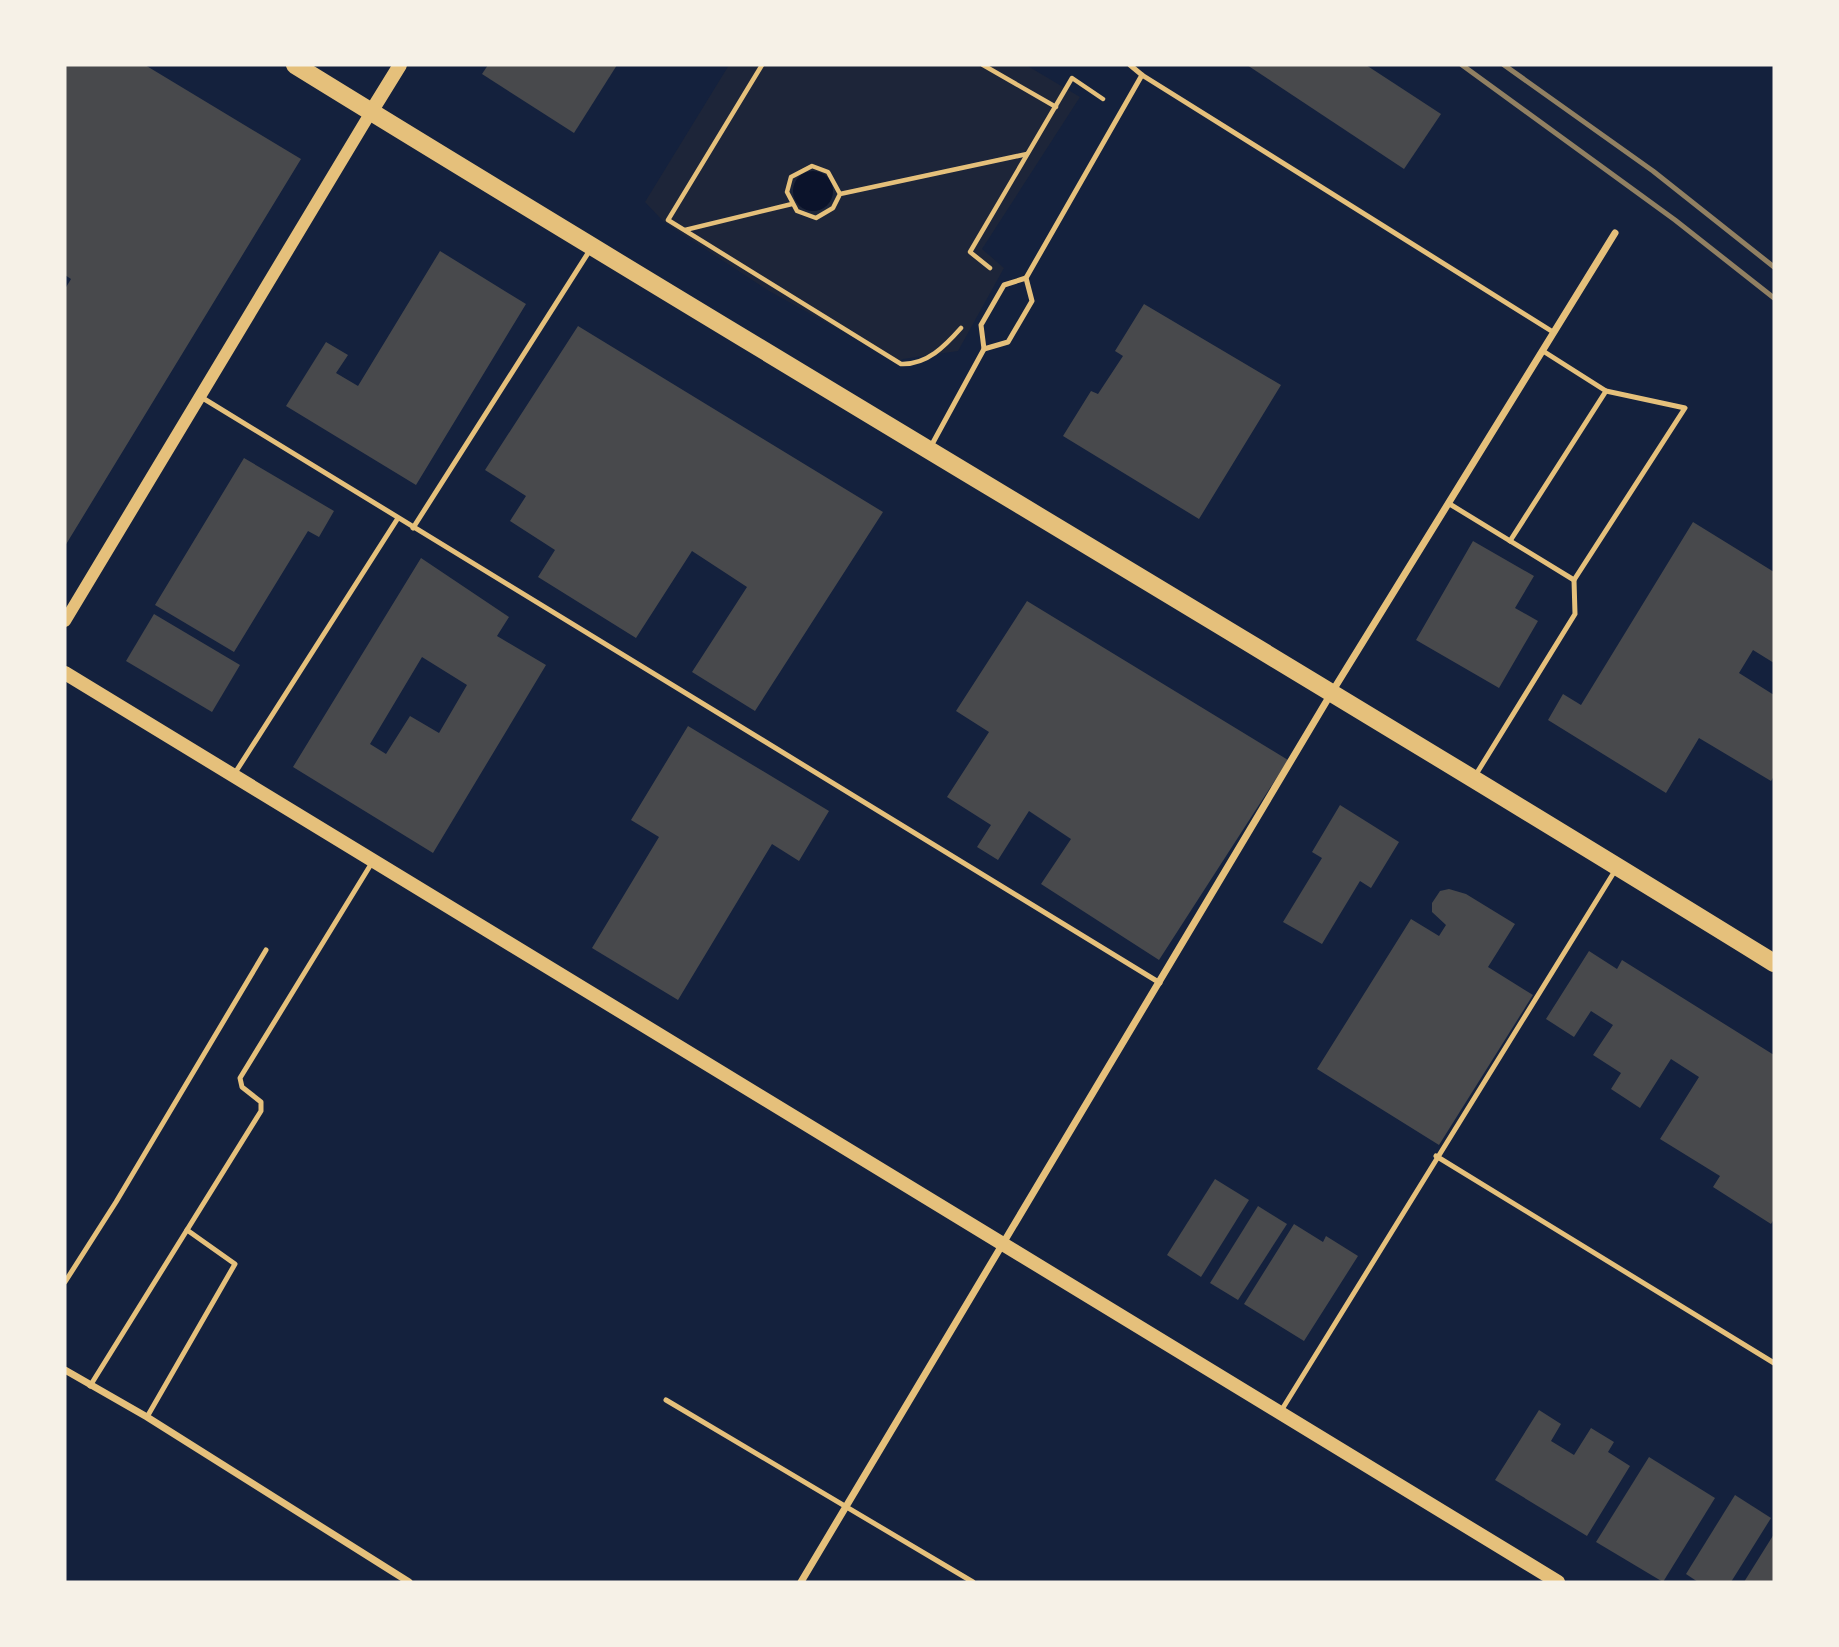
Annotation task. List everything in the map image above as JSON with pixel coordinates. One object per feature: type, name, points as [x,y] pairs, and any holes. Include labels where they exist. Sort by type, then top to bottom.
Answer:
[{"type":"main road","points":[[295,65],[591,248],[1332,692],[1774,963]]},
{"type":"main road","points":[[371,112],[400,65]]},
{"type":"main road","points":[[65,673],[1558,1582]]},
{"type":"street","points":[[65,621],[371,112]]},
{"type":"street","points":[[801,1582],[1332,692],[1615,233]]},
{"type":"street","points":[[65,1370],[409,1582]]},
{"type":"lane","points":[[1130,65],[1553,332]]},
{"type":"lane","points":[[928,451],[984,349],[981,325],[1004,285],[1026,278],[1142,75]]},
{"type":"lane","points":[[414,528],[591,248]]},
{"type":"lane","points":[[984,349],[1008,342],[1032,301],[1026,278]]},
{"type":"lane","points":[[1474,779],[1575,614],[1574,580],[1685,408],[1606,391],[1544,351]]},
{"type":"lane","points":[[1510,541],[1606,391]]},
{"type":"lane","points":[[200,397],[1160,983]]},
{"type":"lane","points":[[1448,503],[1574,580]]},
{"type":"lane","points":[[233,775],[398,518]]},
{"type":"lane","points":[[90,1386],[261,1111],[261,1102],[242,1087],[240,1078],[373,860]]},
{"type":"lane","points":[[1279,1414],[1436,1156],[1618,866]]},
{"type":"lane","points":[[65,1282],[116,1202],[266,950]]},
{"type":"lane","points":[[1436,1156],[1774,1363]]},
{"type":"lane","points":[[146,1418],[236,1264],[187,1230]]},
{"type":"lane","points":[[666,1400],[973,1582]]},
{"type":"path","points":[[762,65],[668,220],[901,364],[916,365],[945,346],[967,321]]},
{"type":"path","points":[[983,65],[1056,107]]},
{"type":"path","points":[[995,272],[970,252],[1072,78],[1121,111]]},
{"type":"path","points":[[840,194],[1028,154]]},
{"type":"path","points":[[805,167],[821,167],[838,183],[840,194],[833,208],[816,218],[802,215],[792,204],[788,184],[791,177],[805,167]]},
{"type":"path","points":[[685,230],[792,204]]},
{"type":"shaded area","points":[[729,65],[1026,65],[1080,97],[982,249],[1004,268],[958,351],[898,362],[769,291],[664,222],[645,202]]},
{"type":"shaded area","points":[[813,171],[821,172],[827,177],[832,183],[832,199],[827,205],[821,210],[813,211],[805,210],[799,205],[794,199],[793,191],[794,183],[799,177],[805,172]]},
{"type":"building","points":[[65,65],[145,65],[301,159],[65,546],[65,289],[71,279],[65,275]]},
{"type":"building","points":[[488,65],[617,65],[574,133],[482,74]]},
{"type":"building","points":[[1247,65],[1366,65],[1441,114],[1404,169]]},
{"type":"building","points":[[440,251],[526,304],[416,485],[286,406],[326,342],[348,355],[336,373],[358,386]]},
{"type":"building","points":[[1144,304],[1281,385],[1199,519],[1063,436],[1091,391],[1098,394],[1123,356],[1115,351]]},
{"type":"building","points":[[578,326],[883,512],[755,711],[692,672],[747,587],[692,551],[636,638],[538,577],[555,550],[510,521],[526,496],[485,470]]},
{"type":"building","points":[[244,458],[334,511],[319,537],[308,531],[234,652],[155,605]]},
{"type":"building","points":[[1693,522],[1774,572],[1774,663],[1753,650],[1739,673],[1774,695],[1774,776],[1771,781],[1699,738],[1666,793],[1548,720],[1563,694],[1581,705]]},
{"type":"building","points":[[1473,541],[1534,576],[1515,608],[1538,621],[1499,688],[1416,640]]},
{"type":"building","points":[[421,558],[509,617],[497,636],[546,665],[433,853],[293,767]],"holes":[[[422,657],[467,685],[439,733],[410,716],[386,754],[370,744]]]},
{"type":"building","points":[[1027,601],[1288,760],[1159,960],[1041,884],[1071,839],[1029,811],[998,860],[977,847],[991,825],[947,797],[989,732],[956,711]]},
{"type":"building","points":[[154,614],[240,665],[212,712],[126,661]]},
{"type":"building","points":[[688,726],[829,811],[799,861],[772,844],[678,1000],[592,948],[659,837],[631,820]]},
{"type":"building","points":[[1340,805],[1399,842],[1371,888],[1360,881],[1322,944],[1283,922],[1322,858],[1312,852]]},
{"type":"building","points":[[1449,889],[1466,894],[1515,924],[1488,967],[1533,995],[1439,1145],[1317,1069],[1411,919],[1439,936],[1446,925],[1432,912],[1432,903],[1440,891]]},
{"type":"building","points":[[1589,951],[1617,969],[1622,960],[1774,1055],[1774,1219],[1771,1224],[1713,1187],[1720,1176],[1660,1139],[1699,1077],[1671,1059],[1640,1108],[1611,1089],[1621,1073],[1593,1055],[1613,1025],[1591,1011],[1574,1037],[1546,1019]]},
{"type":"building","points":[[1215,1179],[1249,1200],[1201,1277],[1167,1255]]},
{"type":"building","points":[[1258,1206],[1287,1224],[1238,1300],[1210,1283]]},
{"type":"building","points":[[1294,1224],[1323,1242],[1326,1236],[1358,1256],[1304,1341],[1244,1304]]},
{"type":"building","points":[[1539,1410],[1561,1424],[1551,1441],[1574,1455],[1591,1428],[1614,1442],[1608,1452],[1630,1466],[1587,1536],[1495,1480]]},
{"type":"building","points":[[1649,1457],[1715,1498],[1663,1582],[1596,1542]]},
{"type":"building","points":[[1735,1495],[1771,1518],[1731,1582],[1698,1582],[1686,1574]]},
{"type":"building","points":[[1774,1534],[1774,1582],[1744,1582]]},
{"type":"railway","points":[[1462,65],[1675,220],[1774,298]]},
{"type":"railway","points":[[1504,65],[1653,171],[1774,267]]}]
